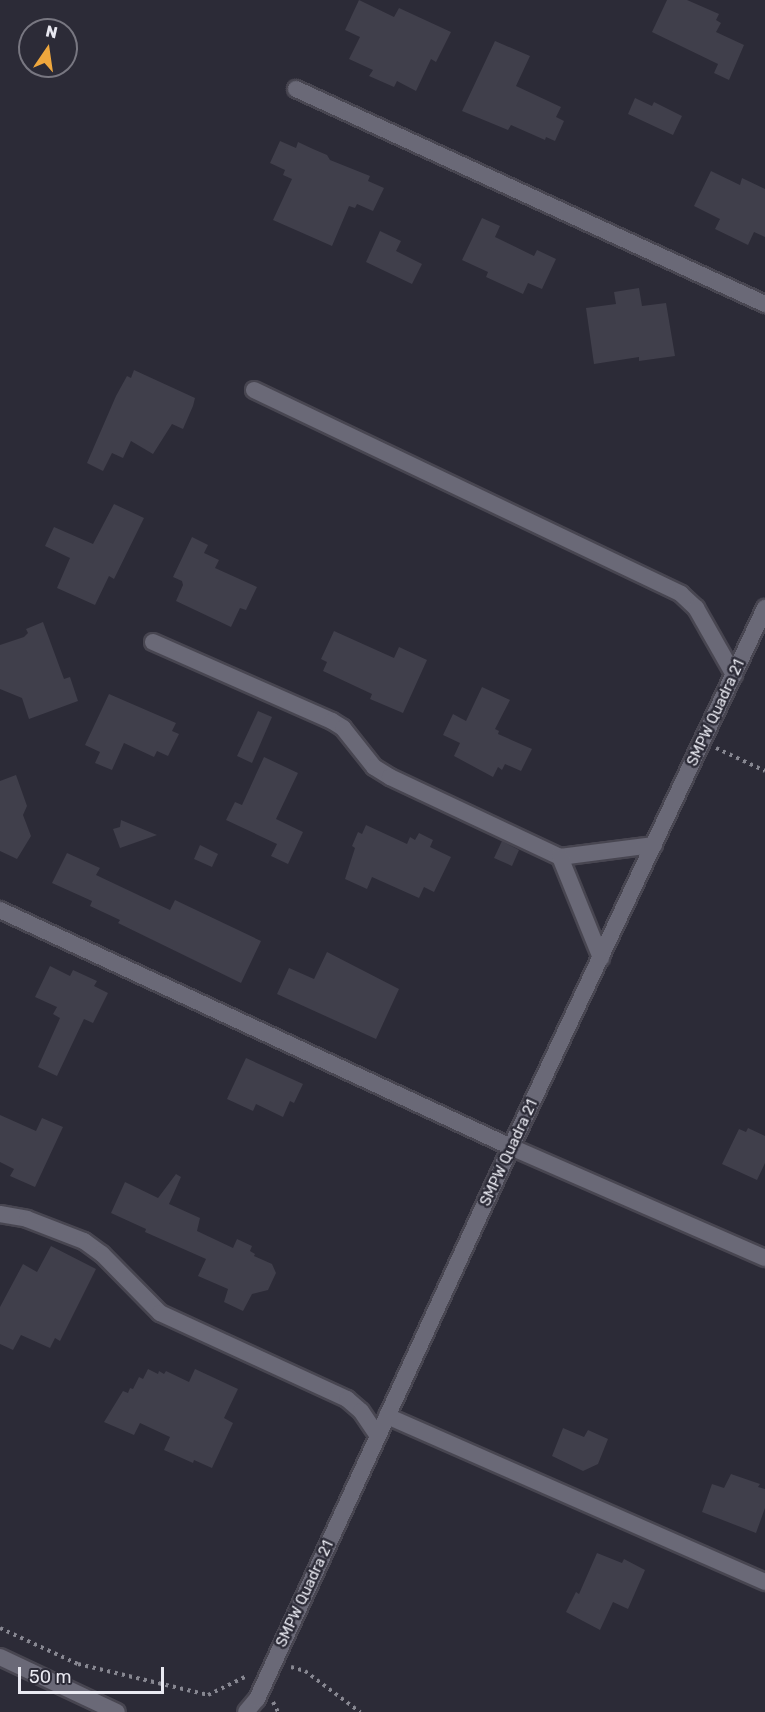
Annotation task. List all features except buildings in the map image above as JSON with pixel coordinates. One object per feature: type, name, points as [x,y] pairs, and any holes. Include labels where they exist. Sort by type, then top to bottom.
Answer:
[{"type":"street","points":[[296,89],[765,304]]},
{"type":"street","points":[[254,390],[681,594],[696,608],[734,675]]},
{"type":"street","name":"SMPW Quadra 21","points":[[253,1708],[511,1147],[765,608]]},
{"type":"street","points":[[153,642],[332,721],[343,728],[374,767],[390,777],[560,857],[654,845]]},
{"type":"street","points":[[560,857],[601,958]]},
{"type":"street","points":[[0,910],[511,1147],[765,1258]]},
{"type":"street","points":[[0,1214],[27,1219],[84,1241],[102,1254],[160,1313],[341,1395],[361,1411],[378,1436]]},
{"type":"street","points":[[387,1416],[765,1582]]},
{"type":"street","points":[[0,1657],[117,1712]]},
{"type":"path","points":[[702,742],[765,771]]},
{"type":"path","points":[[0,1628],[78,1664],[208,1695],[250,1675],[264,1682],[278,1712]]},
{"type":"path","points":[[274,1662],[305,1671],[360,1712]]}]
